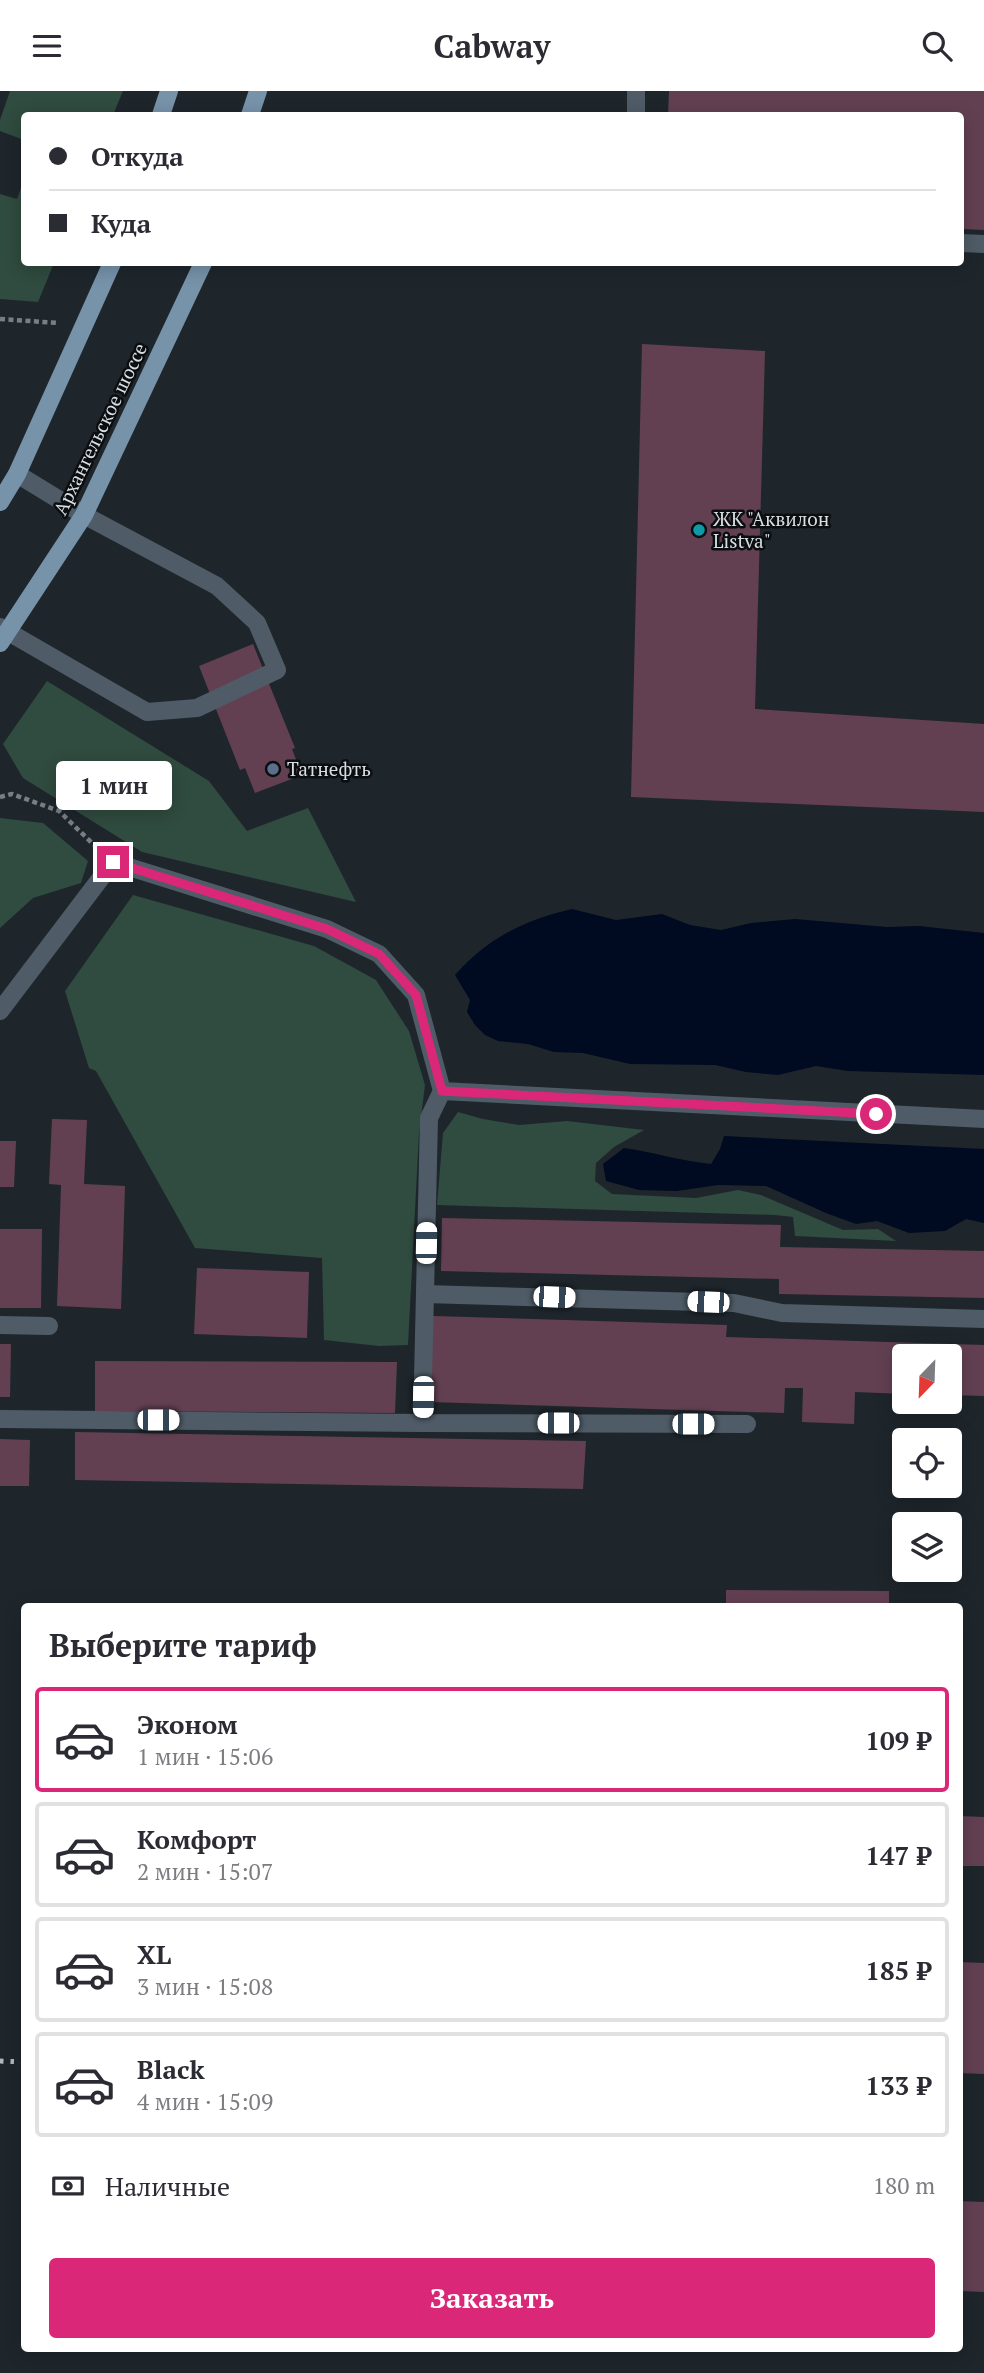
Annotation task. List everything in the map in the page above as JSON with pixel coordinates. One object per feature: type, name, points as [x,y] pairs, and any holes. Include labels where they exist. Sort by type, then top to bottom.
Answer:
[{"type":"main road","points":[[162,112],[169,91]]},
{"type":"main road","points":[[251,112],[258,91]]},
{"type":"main road","points":[[0,502],[17,474],[111,266]]},
{"type":"main road","name":"Архангельское шоссе","points":[[2,634],[84,515],[202,266]]},
{"type":"lane","points":[[636,91],[636,112]]},
{"type":"lane","points":[[964,243],[984,244]]},
{"type":"lane","points":[[2,634],[147,712],[197,708],[277,670],[257,623],[217,586],[84,515],[17,474]]},
{"type":"lane","points":[[0,1011],[113,862],[327,929],[379,954],[416,995],[442,1091],[429,1118],[422,1423]]},
{"type":"lane","points":[[442,1091],[984,1119]]},
{"type":"lane","points":[[425,1294],[734,1303],[782,1313],[984,1319]]},
{"type":"lane","points":[[0,1325],[49,1326]]},
{"type":"lane","points":[[0,1419],[747,1424]]},
{"type":"path","points":[[0,319],[60,323]]},
{"type":"path","points":[[0,797],[12,794],[58,811],[113,862]]},
{"type":"green space","points":[[10,91],[123,91],[114,112],[21,112],[21,139],[0,131],[0,120]]},
{"type":"green space","points":[[21,188],[21,266],[53,266],[38,302],[0,299],[0,194],[17,199]]},
{"type":"green space","points":[[47,681],[209,781],[247,831],[308,808],[356,902],[142,852],[23,778],[3,744]]},
{"type":"green space","points":[[0,818],[43,823],[88,861],[81,883],[33,898],[0,928]]},
{"type":"green space","points":[[133,895],[314,946],[376,980],[409,1031],[425,1085],[419,1133],[408,1345],[379,1346],[324,1340],[322,1258],[195,1248],[96,1071],[89,1068],[65,991]]},
{"type":"green space","points":[[458,1112],[519,1125],[567,1121],[644,1130],[614,1147],[596,1163],[595,1181],[612,1194],[696,1198],[738,1190],[761,1195],[843,1230],[878,1229],[896,1241],[795,1236],[793,1217],[775,1215],[437,1205],[443,1133]]},
{"type":"water","points":[[572,909],[616,920],[662,914],[690,925],[721,930],[751,923],[795,919],[887,927],[919,926],[984,933],[984,1075],[848,1071],[816,1066],[778,1075],[715,1065],[630,1064],[583,1053],[554,1052],[528,1044],[498,1041],[485,1035],[467,1012],[470,1000],[455,975],[480,951],[508,932]]},
{"type":"water","points":[[724,1136],[984,1149],[984,1223],[966,1219],[945,1231],[909,1233],[877,1221],[856,1224],[766,1186],[718,1185],[677,1191],[639,1190],[606,1181],[603,1164],[624,1148],[711,1164]]},
{"type":"building","points":[[669,91],[984,91],[984,230],[964,229],[964,112],[668,112]]},
{"type":"building","name":"ЖК \"Аквилон Listva\"","points":[[642,344],[765,351],[755,709],[984,724],[984,812],[631,797]]},
{"type":"building","points":[[253,644],[295,748],[292,749],[302,775],[255,793],[245,768],[240,770],[199,666]]},
{"type":"building","points":[[52,1119],[87,1120],[84,1184],[125,1186],[121,1309],[57,1306],[61,1185],[49,1184]]},
{"type":"building","points":[[0,1141],[16,1141],[14,1187],[0,1187]]},
{"type":"building","points":[[442,1218],[781,1225],[780,1247],[984,1251],[984,1298],[779,1294],[779,1279],[441,1271]]},
{"type":"building","points":[[0,1229],[42,1229],[41,1308],[0,1308]]},
{"type":"building","points":[[197,1268],[309,1272],[307,1338],[194,1334]]},
{"type":"building","points":[[433,1316],[727,1325],[726,1337],[952,1344],[892,1344],[892,1393],[855,1392],[854,1424],[802,1422],[803,1388],[785,1388],[784,1413],[430,1402]]},
{"type":"building","points":[[0,1344],[11,1344],[10,1397],[0,1397]]},
{"type":"building","points":[[962,1344],[984,1345],[984,1396],[962,1395]]},
{"type":"building","points":[[95,1361],[397,1362],[395,1413],[95,1411]]},
{"type":"building","points":[[75,1432],[586,1441],[583,1489],[75,1480]]},
{"type":"building","points":[[0,1439],[30,1440],[29,1486],[0,1486]]},
{"type":"building","points":[[726,1590],[889,1591],[889,1603],[726,1603]]},
{"type":"building","points":[[963,1816],[984,1817],[984,1866],[963,1866]]},
{"type":"building","points":[[963,1962],[984,1963],[984,2074],[963,2073]]},
{"type":"building","points":[[963,2201],[984,2202],[984,2292],[963,2291]]},
{"type":"railway","points":[[0,2061],[21,2062]]},
{"type":"place","name":"ЖК \"Аквилон Listva\"","points":[[699,530]]},
{"type":"place","name":"Татнефть","points":[[273,769]]},
{"type":"route","points":[[113,862],[327,929],[379,954],[416,995],[442,1091],[876,1114]]}]
